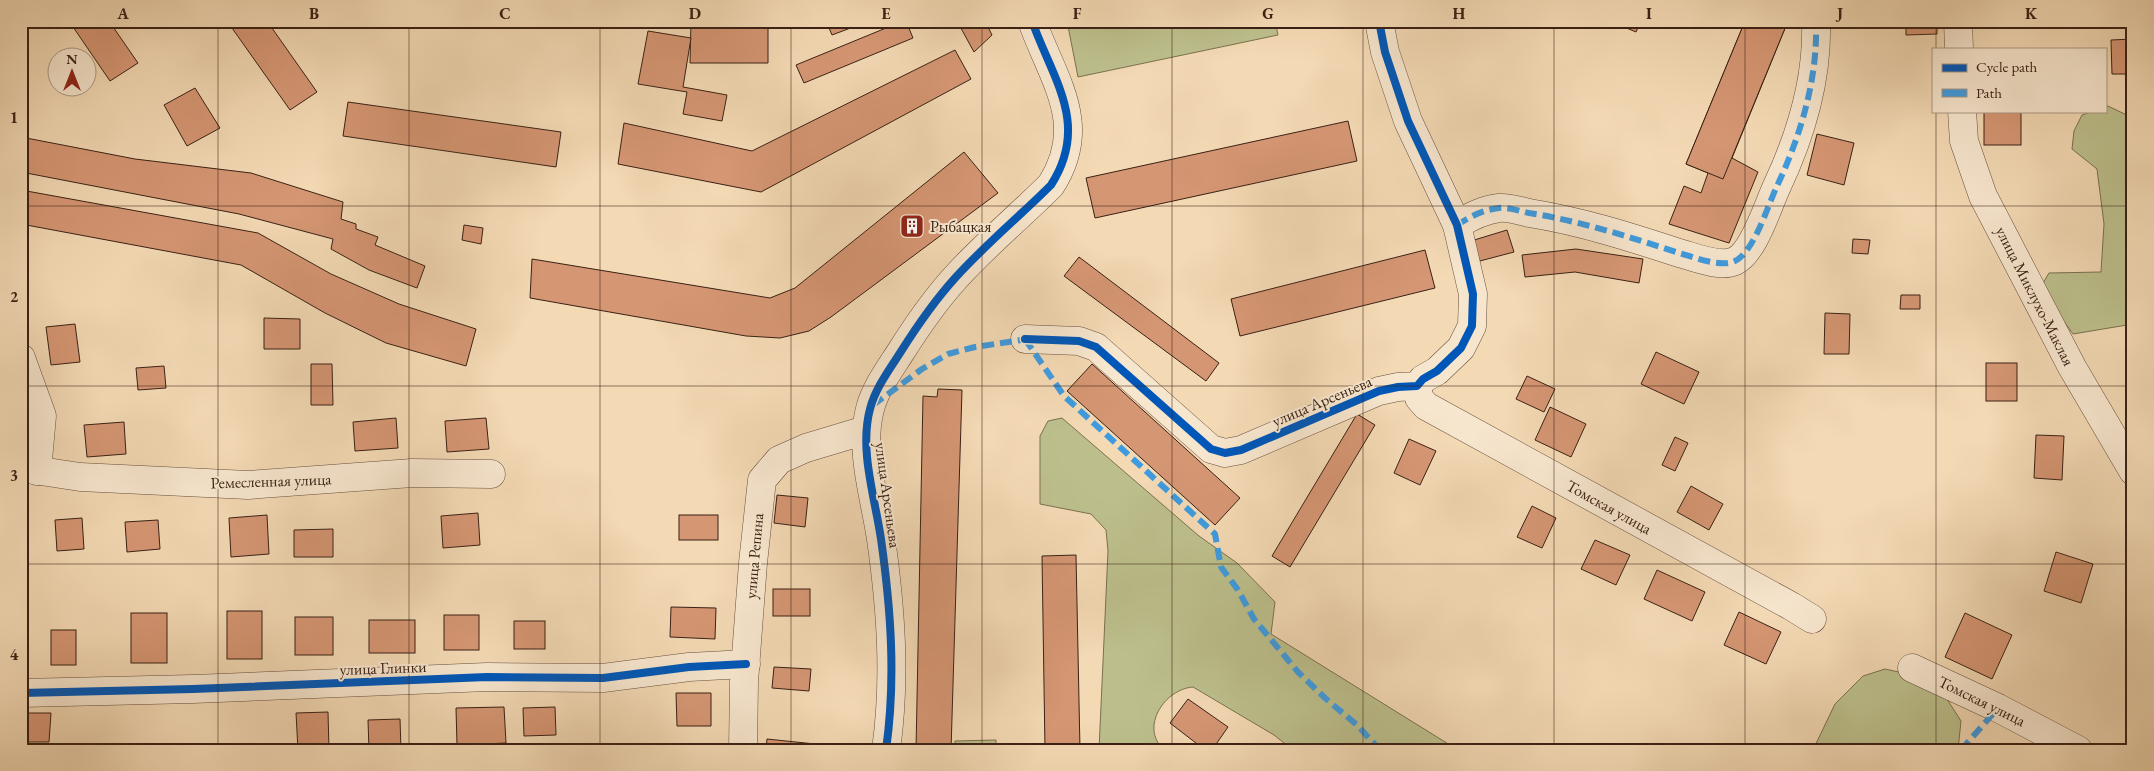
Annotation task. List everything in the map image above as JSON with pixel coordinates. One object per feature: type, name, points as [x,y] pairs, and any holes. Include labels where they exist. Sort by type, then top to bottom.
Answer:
[{"type":"street","name":"улица Арсеньева","points":[[886,750],[892,681],[890,616],[881,539],[865,449],[870,407],[883,379],[939,297],[957,276],[1051,185],[1062,168],[1069,131],[1067,112],[1061,90],[1032,21]]},
{"type":"street","points":[[1379,21],[1385,52],[1408,121],[1457,225],[1473,294],[1472,326],[1461,348],[1437,371],[1423,379],[1417,386]]},
{"type":"street","points":[[1457,225],[1483,210],[1501,208],[1548,216],[1642,241],[1712,263],[1734,262],[1744,254],[1753,240],[1800,129],[1812,78],[1816,21]]},
{"type":"street","points":[[1958,21],[1959,48]]},
{"type":"street","name":"улица Миклухо-Маклая","points":[[1962,112],[1964,141],[1984,196],[2072,367],[2133,471]]},
{"type":"street","name":"улица Арсеньева","points":[[1025,338],[1079,341],[1096,347],[1211,449],[1224,453],[1241,450],[1379,391],[1417,386]]},
{"type":"street","points":[[21,358],[42,416],[29,470]]},
{"type":"street","name":"Томская улица","points":[[1417,386],[1419,398],[1426,406],[1812,619]]},
{"type":"street","name":"улица Репина","points":[[743,750],[746,664],[753,562],[762,480],[779,460],[806,448],[866,430]]},
{"type":"street","name":"Ремесленная улица","points":[[29,470],[80,477],[248,485],[412,473],[491,474]]},
{"type":"street","name":"улица Глинки","points":[[21,693],[193,689],[487,677],[603,678],[689,667],[746,664]]},
{"type":"street","name":"Томская улица","points":[[1912,668],[1998,708],[2078,750]]},
{"type":"green space","points":[[1067,21],[1275,21],[1278,35],[1078,77]]},
{"type":"green space","points":[[2106,107],[2133,118],[2133,324],[2073,334],[2040,288],[2049,273],[2101,272],[2104,224],[2097,169],[2072,149],[2074,131],[2082,115],[2090,112],[2106,112]]},
{"type":"green space","points":[[1062,418],[1199,536],[1237,563],[1275,602],[1271,634],[1458,750],[1293,750],[1274,735],[1193,687],[1173,694],[1159,711],[1155,720],[1154,731],[1157,741],[1164,750],[1099,750],[1108,551],[1106,530],[1091,514],[1040,504],[1040,436],[1048,421]]},
{"type":"green space","points":[[1885,669],[1917,676],[1945,696],[1961,721],[1958,750],[1813,750],[1835,704],[1863,676]]},
{"type":"green space","points":[[996,740],[996,750],[955,750],[955,741]]},
{"type":"building","points":[[69,21],[109,21],[138,63],[110,81],[98,63],[98,48],[87,48]]},
{"type":"building","points":[[227,21],[267,21],[317,92],[290,110]]},
{"type":"building","points":[[691,21],[768,21],[768,63],[690,63]]},
{"type":"building","points":[[826,21],[869,21],[832,35]]},
{"type":"building","points":[[906,21],[913,38],[804,83],[796,65]]},
{"type":"building","points":[[957,21],[985,21],[992,35],[974,52]]},
{"type":"building","points":[[1610,21],[1641,21],[1636,32]]},
{"type":"building","points":[[1745,21],[1788,21],[1732,158],[1758,172],[1729,243],[1669,224],[1684,186],[1701,193],[1708,173],[1686,164]]},
{"type":"building","points":[[1745,21],[1788,21],[1723,179],[1686,164]]},
{"type":"building","points":[[1906,21],[1937,21],[1937,34],[1906,35]]},
{"type":"building","points":[[1992,21],[2023,21],[2023,27],[1992,26]]},
{"type":"building","points":[[648,31],[691,38],[683,87],[727,95],[722,121],[683,114],[687,92],[638,84]]},
{"type":"building","points":[[2133,39],[2133,74],[2112,74],[2111,40]]},
{"type":"building","points":[[955,50],[971,79],[761,192],[618,164],[624,123],[752,151]]},
{"type":"building","points":[[195,88],[220,128],[187,146],[164,105]]},
{"type":"building","points":[[348,102],[561,132],[556,167],[343,136]]},
{"type":"building","points":[[1984,112],[2021,112],[2021,145],[1984,145]]},
{"type":"building","points":[[1348,121],[1357,161],[1095,218],[1086,178]]},
{"type":"building","points":[[1817,134],[1854,143],[1844,185],[1807,175]]},
{"type":"building","points":[[21,137],[135,159],[251,173],[343,202],[341,219],[356,224],[356,229],[378,237],[375,245],[425,266],[417,288],[369,270],[331,249],[333,239],[239,214],[21,172]]},
{"type":"building","name":"Рыбацкая","points":[[964,152],[998,193],[831,317],[809,331],[780,338],[746,336],[530,298],[532,259],[770,298],[795,288]]},
{"type":"building","points":[[21,190],[258,233],[331,274],[399,304],[476,329],[466,366],[386,343],[325,313],[241,265],[21,224]]},
{"type":"building","points":[[464,225],[483,228],[481,244],[462,240]]},
{"type":"building","points":[[1507,230],[1514,252],[1476,262],[1471,241]]},
{"type":"building","points":[[1853,239],[1870,240],[1868,254],[1852,253]]},
{"type":"building","points":[[1576,249],[1643,259],[1639,283],[1575,272],[1525,277],[1522,255]]},
{"type":"building","points":[[1425,250],[1435,288],[1240,336],[1231,299]]},
{"type":"building","points":[[1079,257],[1219,363],[1206,381],[1064,276]]},
{"type":"building","points":[[1901,295],[1920,295],[1920,309],[1900,309]]},
{"type":"building","points":[[1825,313],[1850,314],[1849,354],[1824,354]]},
{"type":"building","points":[[264,318],[300,319],[300,349],[264,349]]},
{"type":"building","points":[[75,324],[80,362],[51,365],[46,327]]},
{"type":"building","points":[[1656,352],[1699,372],[1684,404],[1641,384]]},
{"type":"building","points":[[1986,363],[2017,363],[2017,401],[1986,401]]},
{"type":"building","points":[[311,364],[332,364],[333,405],[311,405]]},
{"type":"building","points":[[1092,364],[1240,498],[1215,525],[1067,391]]},
{"type":"building","points":[[164,366],[166,388],[138,390],[136,368]]},
{"type":"building","points":[[1527,376],[1555,389],[1544,412],[1516,399]]},
{"type":"building","points":[[938,389],[962,390],[951,750],[916,750],[923,396],[937,397]]},
{"type":"building","points":[[1550,407],[1586,424],[1571,457],[1535,440]]},
{"type":"building","points":[[1357,414],[1375,425],[1290,567],[1272,556]]},
{"type":"building","points":[[396,418],[398,448],[355,451],[353,422]]},
{"type":"building","points":[[486,418],[489,449],[447,452],[445,421]]},
{"type":"building","points":[[124,422],[126,454],[87,457],[84,425]]},
{"type":"building","points":[[2036,435],[2064,436],[2062,480],[2034,478]]},
{"type":"building","points":[[1675,437],[1688,443],[1675,471],[1662,465]]},
{"type":"building","points":[[1409,439],[1436,451],[1420,485],[1394,473]]},
{"type":"building","points":[[1691,486],[1723,504],[1709,530],[1677,512]]},
{"type":"building","points":[[777,495],[808,498],[805,527],[774,523]]},
{"type":"building","points":[[1532,506],[1556,518],[1542,548],[1517,537]]},
{"type":"building","points":[[478,513],[480,545],[443,548],[441,516]]},
{"type":"building","points":[[267,515],[269,554],[231,557],[229,518]]},
{"type":"building","points":[[679,515],[718,515],[718,540],[679,540]]},
{"type":"building","points":[[82,518],[84,549],[57,551],[55,520]]},
{"type":"building","points":[[158,520],[160,549],[127,552],[125,522]]},
{"type":"building","points":[[333,529],[333,557],[294,557],[294,530]]},
{"type":"building","points":[[1595,540],[1630,555],[1616,585],[1581,569]]},
{"type":"building","points":[[2056,552],[2093,564],[2081,603],[2044,591]]},
{"type":"building","points":[[1076,555],[1080,750],[1045,750],[1042,556]]},
{"type":"building","points":[[1657,570],[1705,592],[1692,621],[1644,599]]},
{"type":"building","points":[[773,589],[810,589],[810,616],[773,616]]},
{"type":"building","points":[[671,607],[716,608],[715,639],[670,637]]},
{"type":"building","points":[[227,611],[262,611],[262,659],[227,659]]},
{"type":"building","points":[[1739,612],[1781,632],[1766,664],[1724,645]]},
{"type":"building","points":[[131,613],[167,613],[167,663],[131,663]]},
{"type":"building","points":[[1965,613],[2012,635],[1992,679],[1945,657]]},
{"type":"building","points":[[444,615],[479,615],[479,650],[444,650]]},
{"type":"building","points":[[295,617],[333,617],[333,655],[295,655]]},
{"type":"building","points":[[369,620],[415,620],[415,653],[369,653]]},
{"type":"building","points":[[514,621],[545,621],[545,649],[514,649]]},
{"type":"building","points":[[51,630],[76,630],[76,665],[51,665]]},
{"type":"building","points":[[774,667],[811,669],[809,691],[772,688]]},
{"type":"building","points":[[676,693],[711,693],[711,726],[677,726]]},
{"type":"building","points":[[1188,699],[1228,727],[1212,750],[1205,750],[1170,723]]},
{"type":"building","points":[[504,707],[506,743],[457,745],[456,708]]},
{"type":"building","points":[[555,707],[556,735],[524,736],[523,708]]},
{"type":"building","points":[[328,712],[329,750],[298,750],[296,713]]},
{"type":"building","points":[[21,713],[51,713],[49,742],[21,742]]},
{"type":"building","points":[[400,719],[401,750],[369,750],[368,720]]},
{"type":"building","points":[[767,739],[815,744],[815,750],[766,750]]},
{"type":"marked path","points":[[1457,225],[1482,212],[1507,208],[1586,225],[1715,263],[1735,261],[1748,248],[1760,227],[1794,147],[1811,85],[1816,42],[1816,21]]},
{"type":"marked path","points":[[1025,339],[1064,396],[1215,534],[1221,567],[1238,590],[1254,619],[1298,672],[1357,725],[1380,750]]},
{"type":"marked path","points":[[873,405],[922,369],[948,354],[975,347],[1028,339]]},
{"type":"marked path","points":[[1961,750],[1998,708]]},
{"type":"cycle path","points":[[886,750],[891,697],[890,618],[881,539],[867,457],[866,441],[870,409],[875,394],[883,380],[913,333],[948,286],[967,265],[1051,185],[1062,163],[1067,142],[1068,122],[1064,102],[1032,21]]},
{"type":"cycle path","points":[[1025,339],[1079,341],[1096,347],[1211,449],[1225,453],[1241,450],[1379,391],[1417,386],[1423,379],[1437,371],[1461,348],[1472,326],[1473,294],[1457,225],[1408,121],[1385,52],[1379,21]]},
{"type":"cycle path","points":[[21,693],[193,689],[487,677],[603,678],[689,667],[746,664]]},
{"type":"place","name":"Рыбацкая","points":[[912,226]]}]
